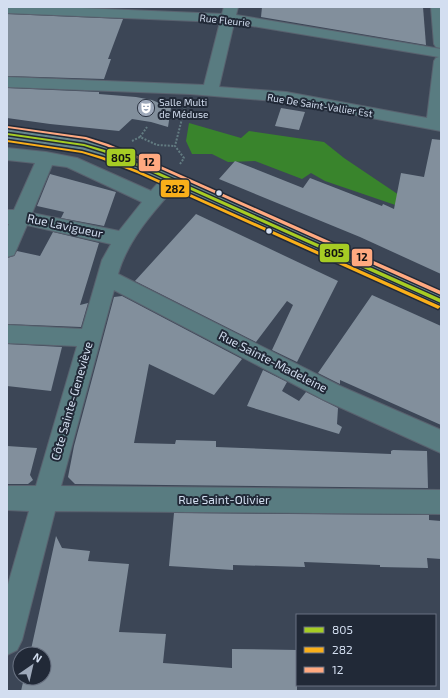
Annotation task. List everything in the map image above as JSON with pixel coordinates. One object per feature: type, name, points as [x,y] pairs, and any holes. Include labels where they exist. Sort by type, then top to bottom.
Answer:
[{"type":"main road","points":[[7,134],[91,147],[176,172],[441,301]]},
{"type":"street","name":"Rue Fleurie","points":[[7,9],[229,12],[441,53]]},
{"type":"street","points":[[439,9],[441,44]]},
{"type":"street","points":[[210,91],[229,12]]},
{"type":"street","points":[[438,125],[441,61]]},
{"type":"street","name":"Rue De Saint-Vallier Est","points":[[7,82],[190,89],[286,98],[438,125]]},
{"type":"street","points":[[7,154],[71,162],[134,192],[153,199]]},
{"type":"street","points":[[7,250],[14,217],[46,158]]},
{"type":"street","name":"Côte Sainte-Geneviève","points":[[7,640],[89,338],[108,278],[112,260],[122,239],[134,221],[176,172]]},
{"type":"street","name":"Rue Lavigueur","points":[[14,217],[122,239]]},
{"type":"street","name":"Rue Sainte-Madeleine","points":[[108,278],[332,393],[441,442]]},
{"type":"street","points":[[7,334],[89,338]]},
{"type":"street","name":"Rue Saint-Olivier","points":[[7,498],[441,502]]},
{"type":"path","points":[[174,146],[190,89]]},
{"type":"path","points":[[132,141],[140,137],[147,127]]},
{"type":"path","points":[[140,137],[157,145],[174,146],[184,158],[176,172]]},
{"type":"green space","points":[[189,123],[241,138],[249,131],[324,142],[344,158],[399,195],[410,210],[325,181],[311,173],[302,179],[255,161],[228,162],[212,154],[192,154],[186,141]]},
{"type":"building","points":[[262,7],[423,7],[426,45],[261,17]]},
{"type":"building","points":[[7,14],[123,19],[108,59],[111,59],[104,79],[7,76]]},
{"type":"building","points":[[7,88],[99,92],[99,94],[152,100],[171,108],[168,127],[132,119],[119,131],[7,118]]},
{"type":"building","points":[[281,108],[305,112],[299,130],[275,126]]},
{"type":"building","points":[[432,139],[441,140],[441,274],[360,237],[219,179],[235,161],[303,188],[310,178],[382,206],[383,204],[394,209],[401,173],[424,177]]},
{"type":"building","points":[[50,174],[116,192],[104,226],[61,218],[64,212],[37,206]]},
{"type":"building","points":[[196,214],[338,281],[297,362],[272,350],[293,305],[287,301],[256,342],[135,281]]},
{"type":"building","points":[[53,232],[99,243],[80,305],[88,303],[81,327],[7,324],[7,258],[14,256],[17,251],[40,256]]},
{"type":"building","points":[[372,295],[441,326],[441,425],[340,380],[340,384],[318,373]]},
{"type":"building","points":[[122,296],[242,359],[214,395],[149,364],[134,443],[175,444],[176,440],[216,441],[216,447],[391,454],[391,451],[393,450],[427,451],[428,488],[75,484],[68,477],[74,446],[114,297]]},
{"type":"building","points":[[7,344],[62,347],[51,391],[7,386]]},
{"type":"building","points":[[263,370],[287,382],[282,391],[299,401],[306,392],[338,408],[337,424],[342,427],[339,434],[247,406]]},
{"type":"building","points":[[7,446],[37,448],[30,475],[33,480],[28,484],[7,484]]},
{"type":"building","points":[[174,513],[429,515],[429,520],[441,521],[441,559],[427,558],[428,568],[380,567],[380,565],[304,562],[305,567],[233,565],[233,570],[169,566]]},
{"type":"building","points":[[56,536],[62,548],[90,551],[88,561],[129,564],[119,632],[166,634],[163,663],[232,668],[232,649],[296,650],[297,691],[21,691],[22,686],[52,686],[52,646],[32,646]]},
{"type":"transit line","name":"12","points":[[8,127],[86,138],[107,145],[144,160],[441,293]]},
{"type":"transit line","name":"805","points":[[7,134],[84,145],[104,151],[141,166],[441,301]]},
{"type":"transit line","name":"282","points":[[7,141],[82,152],[102,158],[138,172],[438,307]]},
{"type":"place","name":"Salle Multi de Méduse","points":[[146,108]]}]
